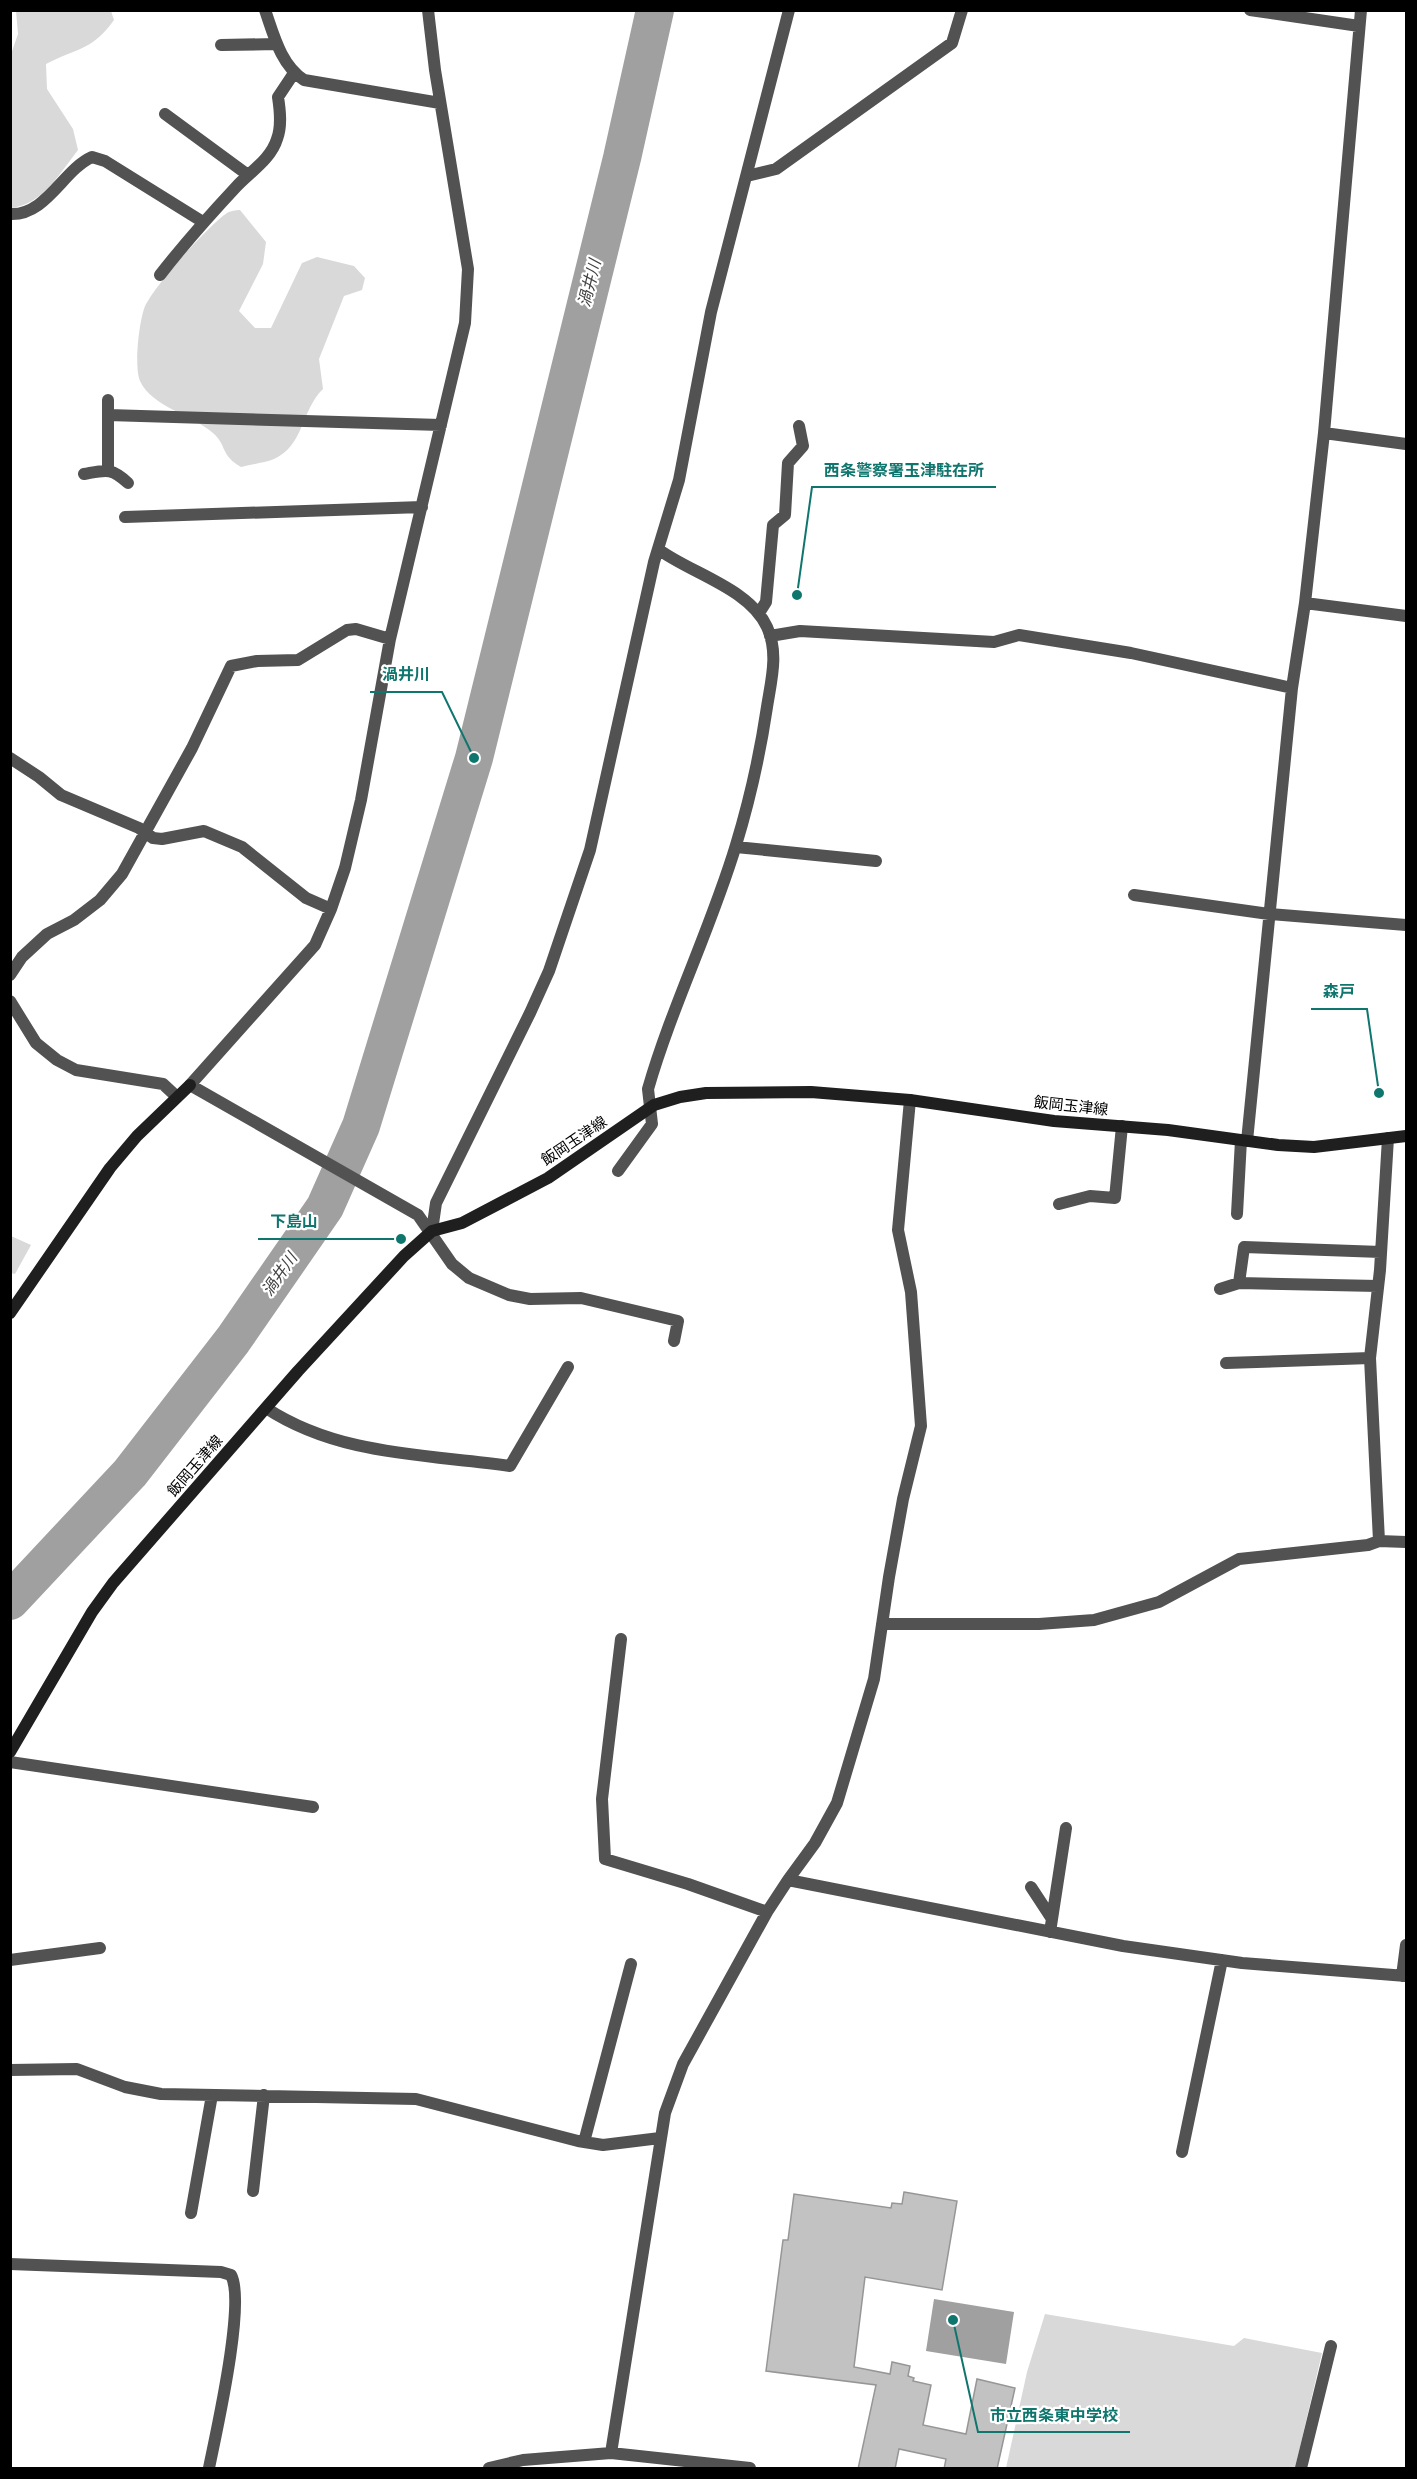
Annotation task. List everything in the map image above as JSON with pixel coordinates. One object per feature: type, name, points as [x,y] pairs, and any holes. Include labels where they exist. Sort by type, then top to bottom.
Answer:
[{"type":"main road","points":[[10,1312],[110,1168],[137,1136],[190,1085]]},
{"type":"main road","name":"飯岡玉津線","points":[[10,1752],[92,1612],[113,1583],[266,1408],[404,1256],[432,1232],[462,1222],[548,1178],[649,1109],[680,1097],[706,1093],[811,1092],[910,1100],[1054,1121],[1314,1147],[1407,1136]]},
{"type":"street","points":[[265,10],[277,44],[294,73],[304,80],[440,103]]},
{"type":"street","points":[[428,10],[440,103],[468,269],[469,294],[465,323],[390,639],[362,800],[345,868],[331,909],[315,945],[190,1085],[418,1215],[432,1232],[452,1264],[469,1278],[509,1295],[530,1299],[582,1298],[678,1321],[674,1341]]},
{"type":"street","points":[[432,1232],[436,1203],[549,971],[590,850],[658,549],[679,480],[711,312],[789,10]]},
{"type":"street","points":[[747,176],[776,169],[952,43],[962,10]]},
{"type":"street","points":[[1250,10],[1359,26]]},
{"type":"street","points":[[1237,1214],[1292,688],[1305,603],[1324,433],[1361,10]]},
{"type":"street","points":[[221,45],[277,44]]},
{"type":"street","points":[[160,275],[203,222],[248,174],[269,156],[278,138],[280,114],[278,97],[294,73]]},
{"type":"street","points":[[165,114],[248,174]]},
{"type":"street","points":[[10,214],[21,214],[35,207],[75,167],[92,157],[105,161],[203,222]]},
{"type":"street","points":[[108,400],[108,470]]},
{"type":"street","points":[[108,416],[441,425]]},
{"type":"street","points":[[759,613],[766,602],[773,525],[785,515],[788,464],[803,446],[799,426]]},
{"type":"street","points":[[1324,433],[1407,444]]},
{"type":"street","points":[[84,474],[108,470],[116,472],[128,483]]},
{"type":"street","points":[[125,517],[422,507]]},
{"type":"street","points":[[618,1172],[652,1124],[648,1089],[736,847],[758,767],[774,660],[770,636],[759,613],[723,585],[677,563],[658,549]]},
{"type":"street","points":[[1305,603],[1407,616]]},
{"type":"street","points":[[10,975],[22,957],[47,934],[74,920],[100,900],[123,874],[192,748],[231,666],[257,661],[298,660],[347,630],[356,629],[390,639]]},
{"type":"street","points":[[770,636],[800,631],[994,642],[1019,635],[1131,653],[1292,688]]},
{"type":"street","points":[[10,758],[61,795],[153,838],[162,839],[204,831],[242,847],[306,898],[331,909]]},
{"type":"street","points":[[736,847],[876,861]]},
{"type":"street","points":[[1134,895],[1269,914],[1407,925]]},
{"type":"street","points":[[10,1001],[36,1043],[57,1060],[76,1070],[163,1084],[177,1097]]},
{"type":"street","points":[[611,2453],[665,2112],[683,2064],[767,1912],[815,1843],[837,1803],[874,1679],[903,1499],[921,1426],[912,1292],[898,1230],[910,1100]]},
{"type":"street","points":[[1059,1204],[1090,1196],[1115,1198],[1122,1126]]},
{"type":"street","points":[[1378,1542],[1370,1358],[1381,1252],[1388,1138]]},
{"type":"street","points":[[1239,1283],[1244,1247],[1381,1252]]},
{"type":"street","points":[[1220,1289],[1239,1283],[1378,1286]]},
{"type":"street","points":[[1226,1363],[1370,1358]]},
{"type":"street","points":[[266,1408],[290,1423],[360,1447],[391,1454],[444,1457],[510,1466],[568,1367]]},
{"type":"street","points":[[882,1624],[1039,1624],[1094,1620],[1159,1602],[1239,1559],[1378,1542],[1407,1542]]},
{"type":"street","points":[[621,1639],[602,1799],[605,1859],[688,1884],[767,1912]]},
{"type":"street","points":[[10,1762],[313,1807]]},
{"type":"street","points":[[1050,1932],[1066,1828]]},
{"type":"street","points":[[788,1880],[1050,1932],[1222,1960],[1404,1976],[1407,1945]]},
{"type":"street","points":[[1030,1887],[1052,1919]]},
{"type":"street","points":[[10,1960],[100,1948]]},
{"type":"street","points":[[1182,2152],[1222,1960]]},
{"type":"street","points":[[584,2142],[632,1964]]},
{"type":"street","points":[[10,2070],[77,2069],[139,2091],[212,2095],[416,2099],[550,2136],[584,2142],[603,2145],[660,2138]]},
{"type":"street","points":[[191,2213],[212,2095]]},
{"type":"street","points":[[253,2191],[264,2095]]},
{"type":"street","points":[[10,2264],[221,2272],[231,2275],[235,2293],[232,2346],[209,2469]]},
{"type":"street","points":[[1301,2469],[1331,2346]]},
{"type":"street","points":[[489,2469],[523,2460],[611,2453],[685,2465],[750,2468]]},
{"type":"shaded area","points":[[16,11],[111,11],[114,20],[91,43],[46,64],[47,89],[73,129],[78,150],[57,178],[41,194],[22,206],[11,208],[10,57],[18,34]]},
{"type":"shaded area","points":[[240,210],[266,242],[263,264],[239,311],[255,328],[271,328],[302,263],[317,257],[354,266],[365,278],[362,290],[344,296],[319,359],[323,389],[310,407],[297,437],[284,453],[274,459],[241,467],[234,463],[213,433],[163,404],[146,390],[138,375],[137,356],[144,309],[157,288],[208,230],[228,212]]},
{"type":"shaded area","points":[[11,1236],[31,1245],[15,1274],[11,1273]]},
{"type":"shaded area","points":[[934,2299],[1014,2312],[1006,2364],[926,2351]]},
{"type":"shaded area","points":[[1045,2314],[1234,2346],[1244,2338],[1322,2353],[1295,2468],[1006,2468],[1027,2372]]},
{"type":"building","points":[[904,2192],[957,2201],[942,2290],[865,2277],[854,2367],[890,2374],[892,2362],[910,2366],[908,2376],[914,2378],[913,2381],[931,2385],[923,2425],[966,2434],[977,2379],[1015,2388],[997,2469],[944,2469],[946,2459],[899,2449],[895,2469],[858,2469],[876,2385],[766,2371],[783,2240],[788,2240],[794,2194],[891,2208],[892,2203],[902,2204]]},
{"type":"waterway","name":"渦井川","points":[[10,1601],[130,1473],[233,1340],[325,1207],[361,1126],[474,758],[622,158],[655,10]]},
{"type":"place","name":"西条警察署玉津駐在所","points":[[797,595]]},
{"type":"place","name":"渦井川","points":[[474,758]]},
{"type":"place","name":"森戸","points":[[1379,1093]]},
{"type":"place","name":"下島山","points":[[401,1239]]},
{"type":"place","name":"市立西条東中学校","points":[[953,2320]]}]
